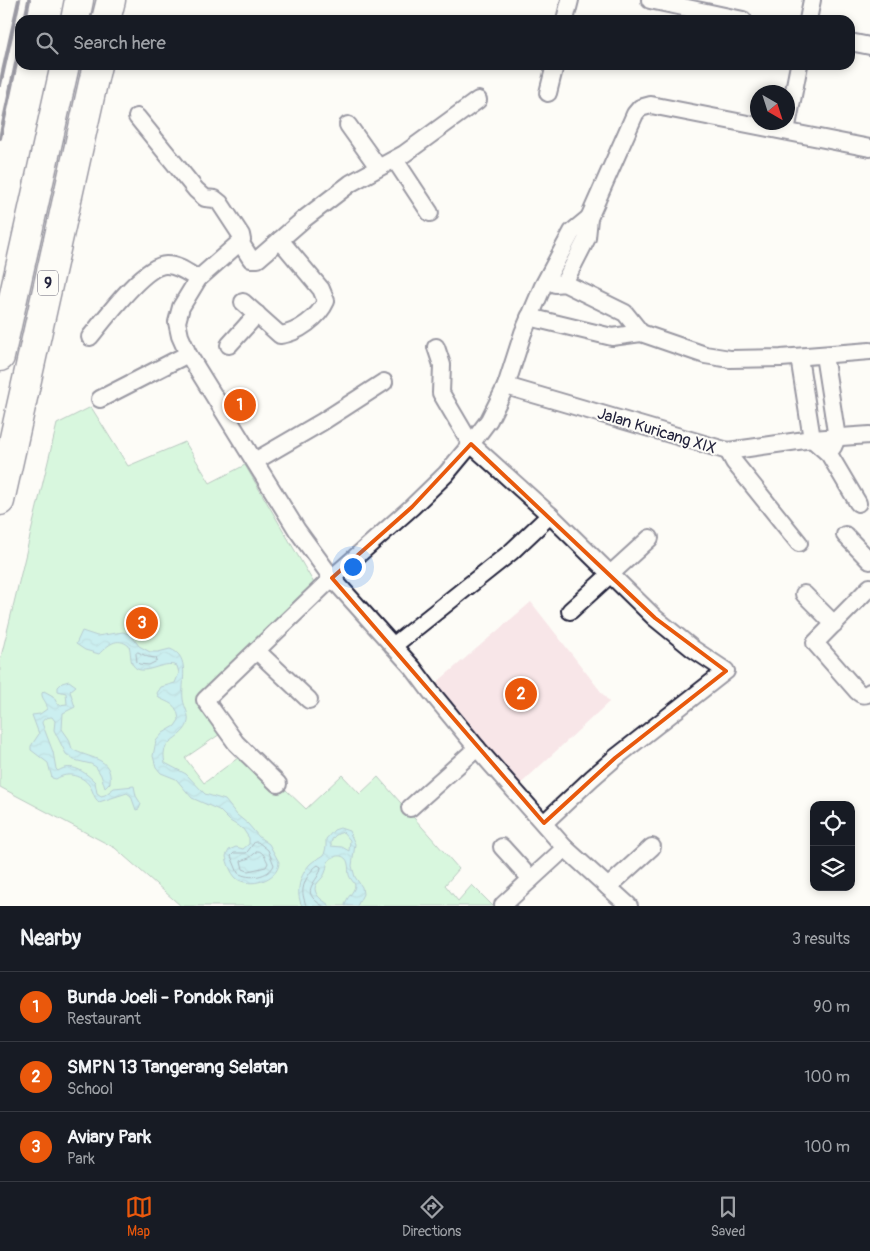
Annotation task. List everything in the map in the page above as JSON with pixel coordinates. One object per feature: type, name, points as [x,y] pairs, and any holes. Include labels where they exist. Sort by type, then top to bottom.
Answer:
[{"type":"highway","points":[[76,15],[79,0]]},
{"type":"highway","points":[[107,15],[111,0]]},
{"type":"highway","name":"9","points":[[0,357],[64,70]]},
{"type":"highway","name":"9","points":[[0,501],[95,70]]},
{"type":"street","points":[[566,15],[570,0]]},
{"type":"street","points":[[650,0],[720,15]]},
{"type":"street","points":[[809,15],[812,0]]},
{"type":"street","points":[[855,43],[870,46]]},
{"type":"street","points":[[548,94],[554,70]]},
{"type":"street","points":[[795,85],[798,70]]},
{"type":"street","points":[[240,242],[251,259],[258,259],[304,218],[351,183],[378,167],[395,160],[478,100]]},
{"type":"street","points":[[564,283],[587,238],[589,218],[635,114],[645,106],[651,105],[750,123]]},
{"type":"street","points":[[137,117],[196,190],[205,198],[215,199],[220,203],[241,235],[242,240],[198,279],[182,307],[177,322],[180,336],[188,354],[297,530],[332,578],[413,668],[477,748],[564,848],[629,906]]},
{"type":"street","points":[[348,125],[378,167]]},
{"type":"street","points":[[786,130],[870,148]]},
{"type":"street","points":[[395,160],[430,213]]},
{"type":"street","points":[[278,784],[236,743],[205,700],[332,578],[412,507],[446,474],[471,444],[489,420],[506,386],[543,286],[572,232],[589,218]]},
{"type":"street","points":[[243,302],[280,335],[290,334],[322,310],[326,301],[321,289],[280,240]]},
{"type":"street","points":[[90,337],[127,292],[155,267],[173,266],[198,279]]},
{"type":"street","points":[[543,286],[564,283],[625,313],[641,333]]},
{"type":"street","points":[[229,345],[258,314]]},
{"type":"street","points":[[530,318],[612,337],[641,333],[705,355],[730,360],[870,352]]},
{"type":"street","points":[[436,347],[442,365],[441,393],[471,444],[550,515],[655,618],[693,649],[726,671],[609,763],[544,823]]},
{"type":"street","points":[[100,399],[188,354]]},
{"type":"street","points":[[824,355],[837,438],[830,454]]},
{"type":"street","points":[[799,357],[812,439],[830,454],[858,503]]},
{"type":"street","points":[[255,461],[322,422],[384,382]]},
{"type":"street","name":"Jalan Kuricang XIX","points":[[506,386],[728,451],[812,439],[870,435]]},
{"type":"street","points":[[728,451],[734,462],[799,543]]},
{"type":"street","points":[[393,646],[511,552],[550,515]]},
{"type":"street","points":[[845,536],[870,561]]},
{"type":"street","points":[[570,611],[650,538]]},
{"type":"street","points":[[870,588],[815,643],[857,691],[866,695],[870,692]]},
{"type":"street","points":[[804,594],[834,624]]},
{"type":"street","points":[[257,650],[309,700]]},
{"type":"street","points":[[410,808],[477,748]]},
{"type":"street","points":[[502,847],[531,879]]},
{"type":"street","points":[[608,887],[652,847]]},
{"type":"street","points":[[503,905],[564,848]]},
{"type":"highlighted area","points":[[471,444],[655,618],[726,671],[615,758],[544,823],[332,578],[412,507]]},
{"type":"shaded area","points":[[531,602],[609,702],[515,789],[434,685]]},
{"type":"green space","points":[[91,407],[128,466],[185,442],[210,483],[245,465],[315,585],[200,693],[226,730],[185,758],[204,783],[246,752],[306,809],[342,775],[360,794],[378,777],[459,869],[445,885],[458,901],[472,885],[493,906],[181,906],[115,848],[0,787],[0,661],[57,424]]},
{"type":"water","points":[[82,631],[97,636],[123,632],[131,635],[139,646],[150,652],[170,649],[181,658],[184,671],[183,699],[188,721],[184,730],[167,745],[164,755],[165,763],[186,774],[205,794],[225,800],[259,837],[269,844],[279,862],[278,868],[269,878],[255,883],[248,883],[236,878],[227,862],[226,856],[229,850],[236,847],[243,849],[249,844],[249,838],[243,829],[230,821],[219,810],[192,798],[176,779],[161,773],[156,767],[153,756],[156,741],[163,733],[175,726],[179,720],[175,708],[170,703],[159,698],[157,693],[161,687],[175,683],[179,673],[177,666],[165,665],[147,670],[137,669],[132,663],[129,646],[121,642],[109,645],[99,654],[85,650],[76,644]]},
{"type":"water","points":[[69,681],[76,686],[70,691],[75,707],[63,713],[62,729],[69,739],[72,749],[104,763],[110,774],[110,783],[105,788],[96,767],[74,760],[66,754],[54,730],[55,721],[50,717],[44,719],[42,723],[53,752],[56,769],[58,771],[63,768],[73,768],[83,772],[95,782],[97,793],[101,796],[114,788],[134,786],[136,796],[141,804],[139,809],[136,810],[131,796],[127,793],[99,802],[88,784],[80,777],[66,775],[56,779],[52,778],[48,763],[31,750],[31,746],[39,734],[32,715],[40,714],[47,709],[42,693],[44,691],[53,696],[58,705],[67,704],[66,693],[58,691],[58,687],[62,683]]},
{"type":"water","points":[[340,828],[349,831],[355,844],[352,866],[355,877],[362,887],[363,894],[357,906],[345,906],[355,885],[349,875],[347,860],[342,856],[336,856],[328,862],[326,872],[315,889],[319,897],[330,906],[302,906],[299,895],[301,878],[313,861],[324,855],[326,839],[334,830]],"holes":[[[343,832],[350,840],[349,851],[342,847],[331,846],[331,841],[334,837]]]},
{"type":"railway","points":[[16,15],[19,0]]},
{"type":"railway","points":[[26,15],[29,0]]},
{"type":"railway","points":[[0,85],[15,18]]},
{"type":"railway","points":[[0,138],[15,68]]},
{"type":"place","name":"Bunda Joeli - Pondok Ranji","points":[[240,405]]},
{"type":"place","name":"Aviary Park","points":[[142,623]]},
{"type":"place","name":"SMPN 13 Tangerang Selatan","points":[[521,694]]}]
